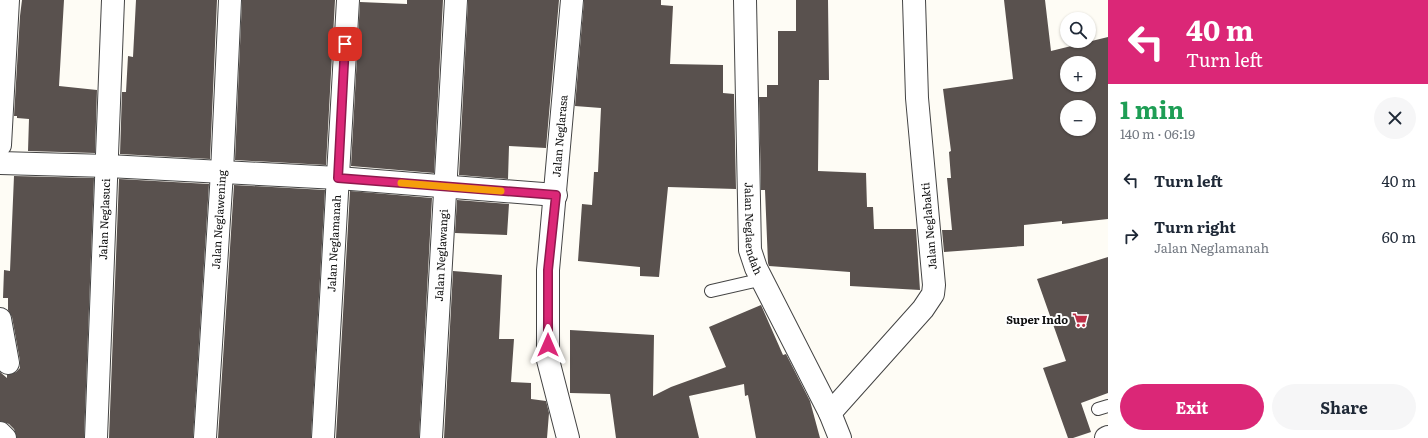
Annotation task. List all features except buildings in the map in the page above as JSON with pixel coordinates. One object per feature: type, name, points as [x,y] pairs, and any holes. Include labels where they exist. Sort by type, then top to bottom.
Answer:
[{"type":"street","points":[[0,145],[8,0]]},
{"type":"street","name":"Jalan Neglasuci","points":[[96,438],[108,166],[113,0]]},
{"type":"street","name":"Jalan Neglawening","points":[[205,438],[222,172],[230,0]]},
{"type":"street","name":"Jalan Neglamanah","points":[[323,438],[348,0]]},
{"type":"street","name":"Jalan Neglawangi","points":[[431,438],[456,0]]},
{"type":"street","name":"Jalan Neglarasa","points":[[568,438],[548,360],[548,270],[556,195],[572,0]]},
{"type":"street","name":"Jalan Neglaendah","points":[[745,0],[750,250],[830,413],[840,438]]},
{"type":"street","name":"Jalan Neglabakti","points":[[830,413],[923,309],[933,294],[933,260],[917,98],[914,0]]},
{"type":"street","points":[[0,163],[108,166],[338,178],[556,195]]},
{"type":"street","points":[[0,319],[8,363]]},
{"type":"street","points":[[0,433],[5,438]]},
{"type":"lane","points":[[711,291],[763,279]]},
{"type":"slow traffic","points":[[401,183],[501,191]]},
{"type":"place","name":"Super Indo","points":[[1080,320]]},
{"type":"route","points":[[345,44],[338,178],[556,195],[548,270],[548,345]]}]
